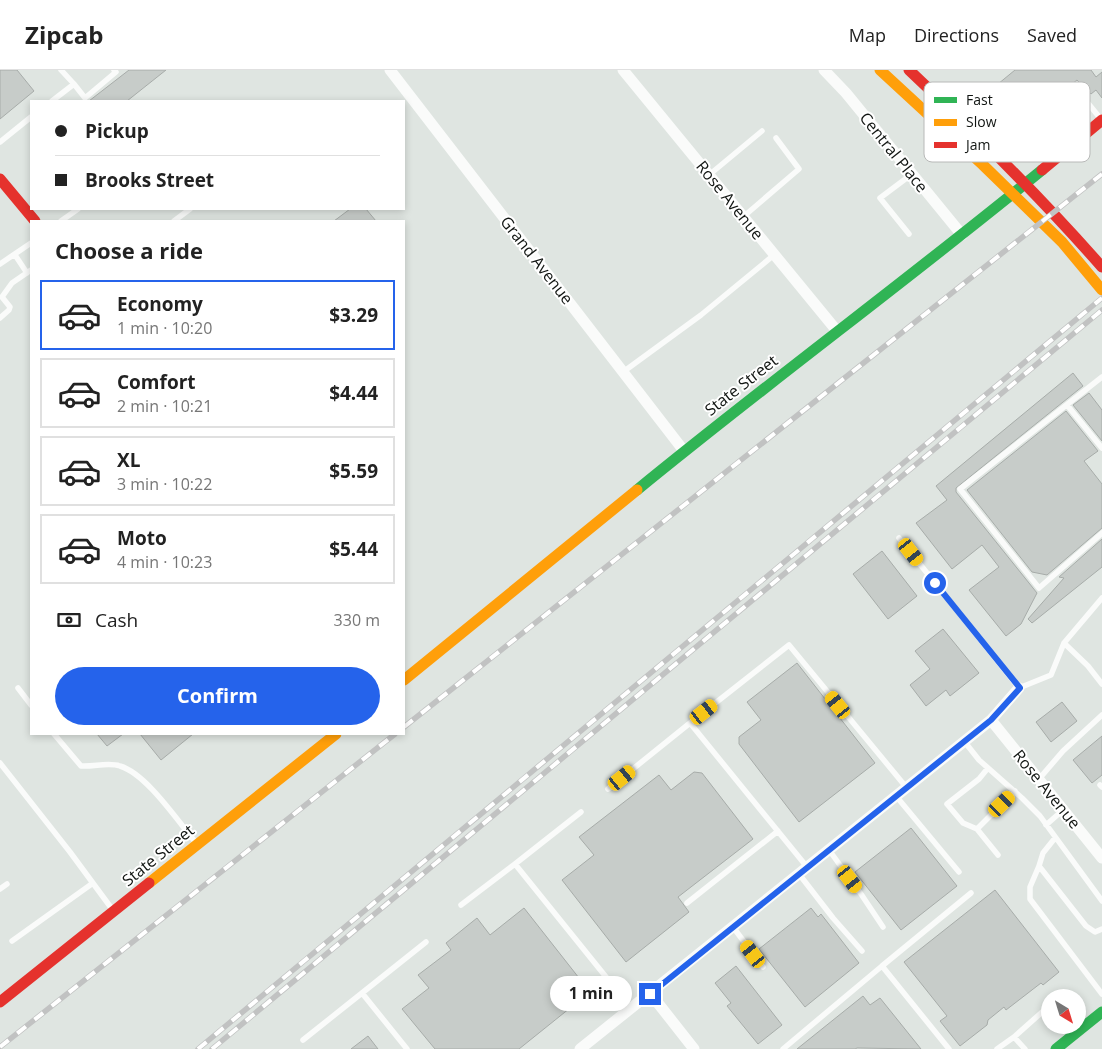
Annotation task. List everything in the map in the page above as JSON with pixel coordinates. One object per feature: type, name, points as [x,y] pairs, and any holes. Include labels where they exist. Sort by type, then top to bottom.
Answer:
[{"type":"street","name":"Grand Avenue","points":[[390,70],[684,451]]},
{"type":"street","name":"Rose Avenue","points":[[623,70],[837,331]]},
{"type":"street","name":"Central Place","points":[[824,70],[846,93],[962,236]]},
{"type":"street","points":[[880,70],[924,111]]},
{"type":"street","points":[[909,70],[924,84]]},
{"type":"street","name":"State Street","points":[[1090,130],[1102,120]]},
{"type":"street","points":[[980,162],[1062,242],[1102,290]]},
{"type":"street","points":[[1006,162],[1102,267]]},
{"type":"street","name":"State Street","points":[[405,678],[684,451],[962,236],[1051,162]]},
{"type":"street","points":[[0,178],[34,220]]},
{"type":"street","points":[[580,1049],[991,720],[1020,688]]},
{"type":"street","name":"Rose Avenue","points":[[991,720],[1102,858]]},
{"type":"street","name":"State Street","points":[[0,1002],[335,735]]},
{"type":"street","points":[[650,994],[694,1049]]},
{"type":"street","points":[[1056,1049],[1102,1012]]},
{"type":"lane","points":[[61,70],[85,98],[116,72],[114,70]]},
{"type":"lane","points":[[53,100],[74,84]]},
{"type":"lane","points":[[1090,106],[1102,120]]},
{"type":"lane","points":[[0,142],[30,119]]},
{"type":"lane","points":[[709,175],[762,131]]},
{"type":"lane","points":[[743,217],[799,169],[776,138]]},
{"type":"lane","points":[[909,234],[880,198],[912,174]]},
{"type":"lane","points":[[63,220],[77,210]]},
{"type":"lane","points":[[175,220],[189,210]]},
{"type":"lane","points":[[0,264],[30,244]]},
{"type":"lane","points":[[0,318],[10,307],[2,297],[12,283],[29,271],[15,255]]},
{"type":"lane","points":[[623,372],[701,315],[774,255]]},
{"type":"lane","points":[[1102,377],[960,489],[1039,588],[1102,533]]},
{"type":"lane","points":[[1067,405],[1102,448]]},
{"type":"lane","points":[[899,538],[1020,688],[1051,675],[1064,643],[1102,598]]},
{"type":"lane","points":[[1064,643],[1088,666],[1102,684]]},
{"type":"lane","points":[[608,789],[789,645],[906,787]]},
{"type":"lane","points":[[18,688],[30,704]]},
{"type":"lane","points":[[1039,779],[1063,752],[1102,715]]},
{"type":"lane","points":[[690,724],[778,831],[833,918],[862,951]]},
{"type":"lane","points":[[55,735],[81,766],[121,766],[140,777],[155,791],[196,844]]},
{"type":"lane","points":[[964,741],[979,760],[1040,816],[1102,901]]},
{"type":"lane","points":[[0,763],[113,911]]},
{"type":"lane","points":[[988,768],[979,780],[947,804],[962,823],[976,829],[998,855]]},
{"type":"lane","points":[[976,829],[1015,792]]},
{"type":"lane","points":[[896,796],[959,872]]},
{"type":"lane","points":[[1046,825],[1064,810]]},
{"type":"lane","points":[[462,906],[580,812]]},
{"type":"lane","points":[[687,903],[778,831]]},
{"type":"lane","points":[[1055,838],[1043,853],[1030,887],[1030,899],[1102,994]]},
{"type":"lane","points":[[829,850],[883,926]]},
{"type":"lane","points":[[515,864],[632,1008]]},
{"type":"lane","points":[[1039,866],[1086,926],[1095,932],[1102,929]]},
{"type":"lane","points":[[12,941],[93,883]]},
{"type":"lane","points":[[0,889],[7,884]]},
{"type":"lane","points":[[783,1049],[971,893]]},
{"type":"lane","points":[[733,927],[763,967]]},
{"type":"lane","points":[[303,1040],[426,942]]},
{"type":"lane","points":[[882,966],[949,1049]]},
{"type":"lane","points":[[362,993],[407,1049]]},
{"type":"lane","points":[[997,1049],[1041,1013]]},
{"type":"lane","points":[[1014,1037],[1025,1049]]},
{"type":"building","points":[[0,70],[17,70],[34,91],[0,119]]},
{"type":"building","points":[[129,70],[166,70],[128,100],[90,100]]},
{"type":"building","points":[[1015,70],[1091,70],[1096,77],[1102,72],[1102,98],[1096,90],[1090,93],[1090,82],[1079,82],[1077,80],[1074,82],[1000,82]]},
{"type":"building","points":[[349,210],[367,210],[375,220],[335,220]]},
{"type":"building","points":[[1073,373],[1083,386],[956,488],[956,492],[1037,593],[1021,624],[1006,636],[969,590],[999,567],[982,545],[952,569],[916,523],[947,500],[936,486]]},
{"type":"building","points":[[1089,393],[1102,410],[1102,441],[1073,405]]},
{"type":"building","points":[[1066,411],[1098,451],[1084,461],[1102,484],[1102,528],[1047,575],[1032,572],[967,490]]},
{"type":"building","points":[[1102,539],[1102,567],[1032,623],[1028,619],[1064,578],[1059,577]]},
{"type":"building","points":[[882,551],[917,596],[888,619],[853,574]]},
{"type":"building","points":[[943,629],[979,673],[950,696],[946,690],[926,706],[910,685],[930,669],[915,651]]},
{"type":"building","points":[[797,663],[875,763],[799,822],[739,744],[739,737],[761,720],[747,702]]},
{"type":"building","points":[[1062,702],[1077,721],[1051,742],[1036,722]]},
{"type":"building","points":[[98,735],[122,735],[107,746]]},
{"type":"building","points":[[141,735],[192,735],[161,760]]},
{"type":"building","points":[[1102,736],[1102,775],[1092,783],[1073,760]]},
{"type":"building","points":[[694,772],[702,773],[753,839],[678,897],[689,912],[626,962],[562,880],[594,855],[579,837],[659,775],[671,790]]},
{"type":"building","points":[[911,828],[957,886],[901,930],[855,872]]},
{"type":"building","points":[[995,890],[1059,972],[1043,985],[1041,983],[1006,1010],[1004,1007],[988,1020],[987,1025],[960,1046],[940,1021],[947,1016],[904,962]]},
{"type":"building","points":[[524,908],[590,992],[519,1049],[435,1049],[402,1009],[429,988],[418,975],[451,950],[446,943],[477,918],[490,935]]},
{"type":"building","points":[[811,908],[818,917],[821,914],[859,963],[805,1007],[759,949]]},
{"type":"building","points":[[736,966],[782,1025],[758,1044],[727,1006],[731,1003],[715,983]]},
{"type":"building","points":[[863,996],[870,1005],[880,998],[921,1049],[797,1049]]},
{"type":"building","points":[[368,1036],[378,1049],[351,1049]]},
{"type":"railway","points":[[405,726],[1102,174]]},
{"type":"railway","points":[[198,1049],[1102,298]]},
{"type":"railway","points":[[212,1049],[1102,310]]},
{"type":"railway","points":[[0,1047],[394,735]]},
{"type":"traffic: fast","points":[[637,490],[1042,170]]},
{"type":"traffic: fast","points":[[1056,1049],[1102,1012]]},
{"type":"traffic: slow","points":[[880,70],[924,111]]},
{"type":"traffic: slow","points":[[980,162],[1062,242],[1102,290]]},
{"type":"traffic: slow","points":[[405,679],[637,490]]},
{"type":"traffic: slow","points":[[149,883],[335,735]]},
{"type":"traffic: jam","points":[[909,70],[924,84]]},
{"type":"traffic: jam","points":[[1090,130],[1102,120]]},
{"type":"traffic: jam","points":[[1004,162],[1102,267]]},
{"type":"traffic: jam","points":[[1042,170],[1052,162]]},
{"type":"traffic: jam","points":[[0,179],[34,220]]},
{"type":"traffic: jam","points":[[0,1002],[149,883]]},
{"type":"route","points":[[650,994],[991,720],[1020,688],[935,583]]}]
